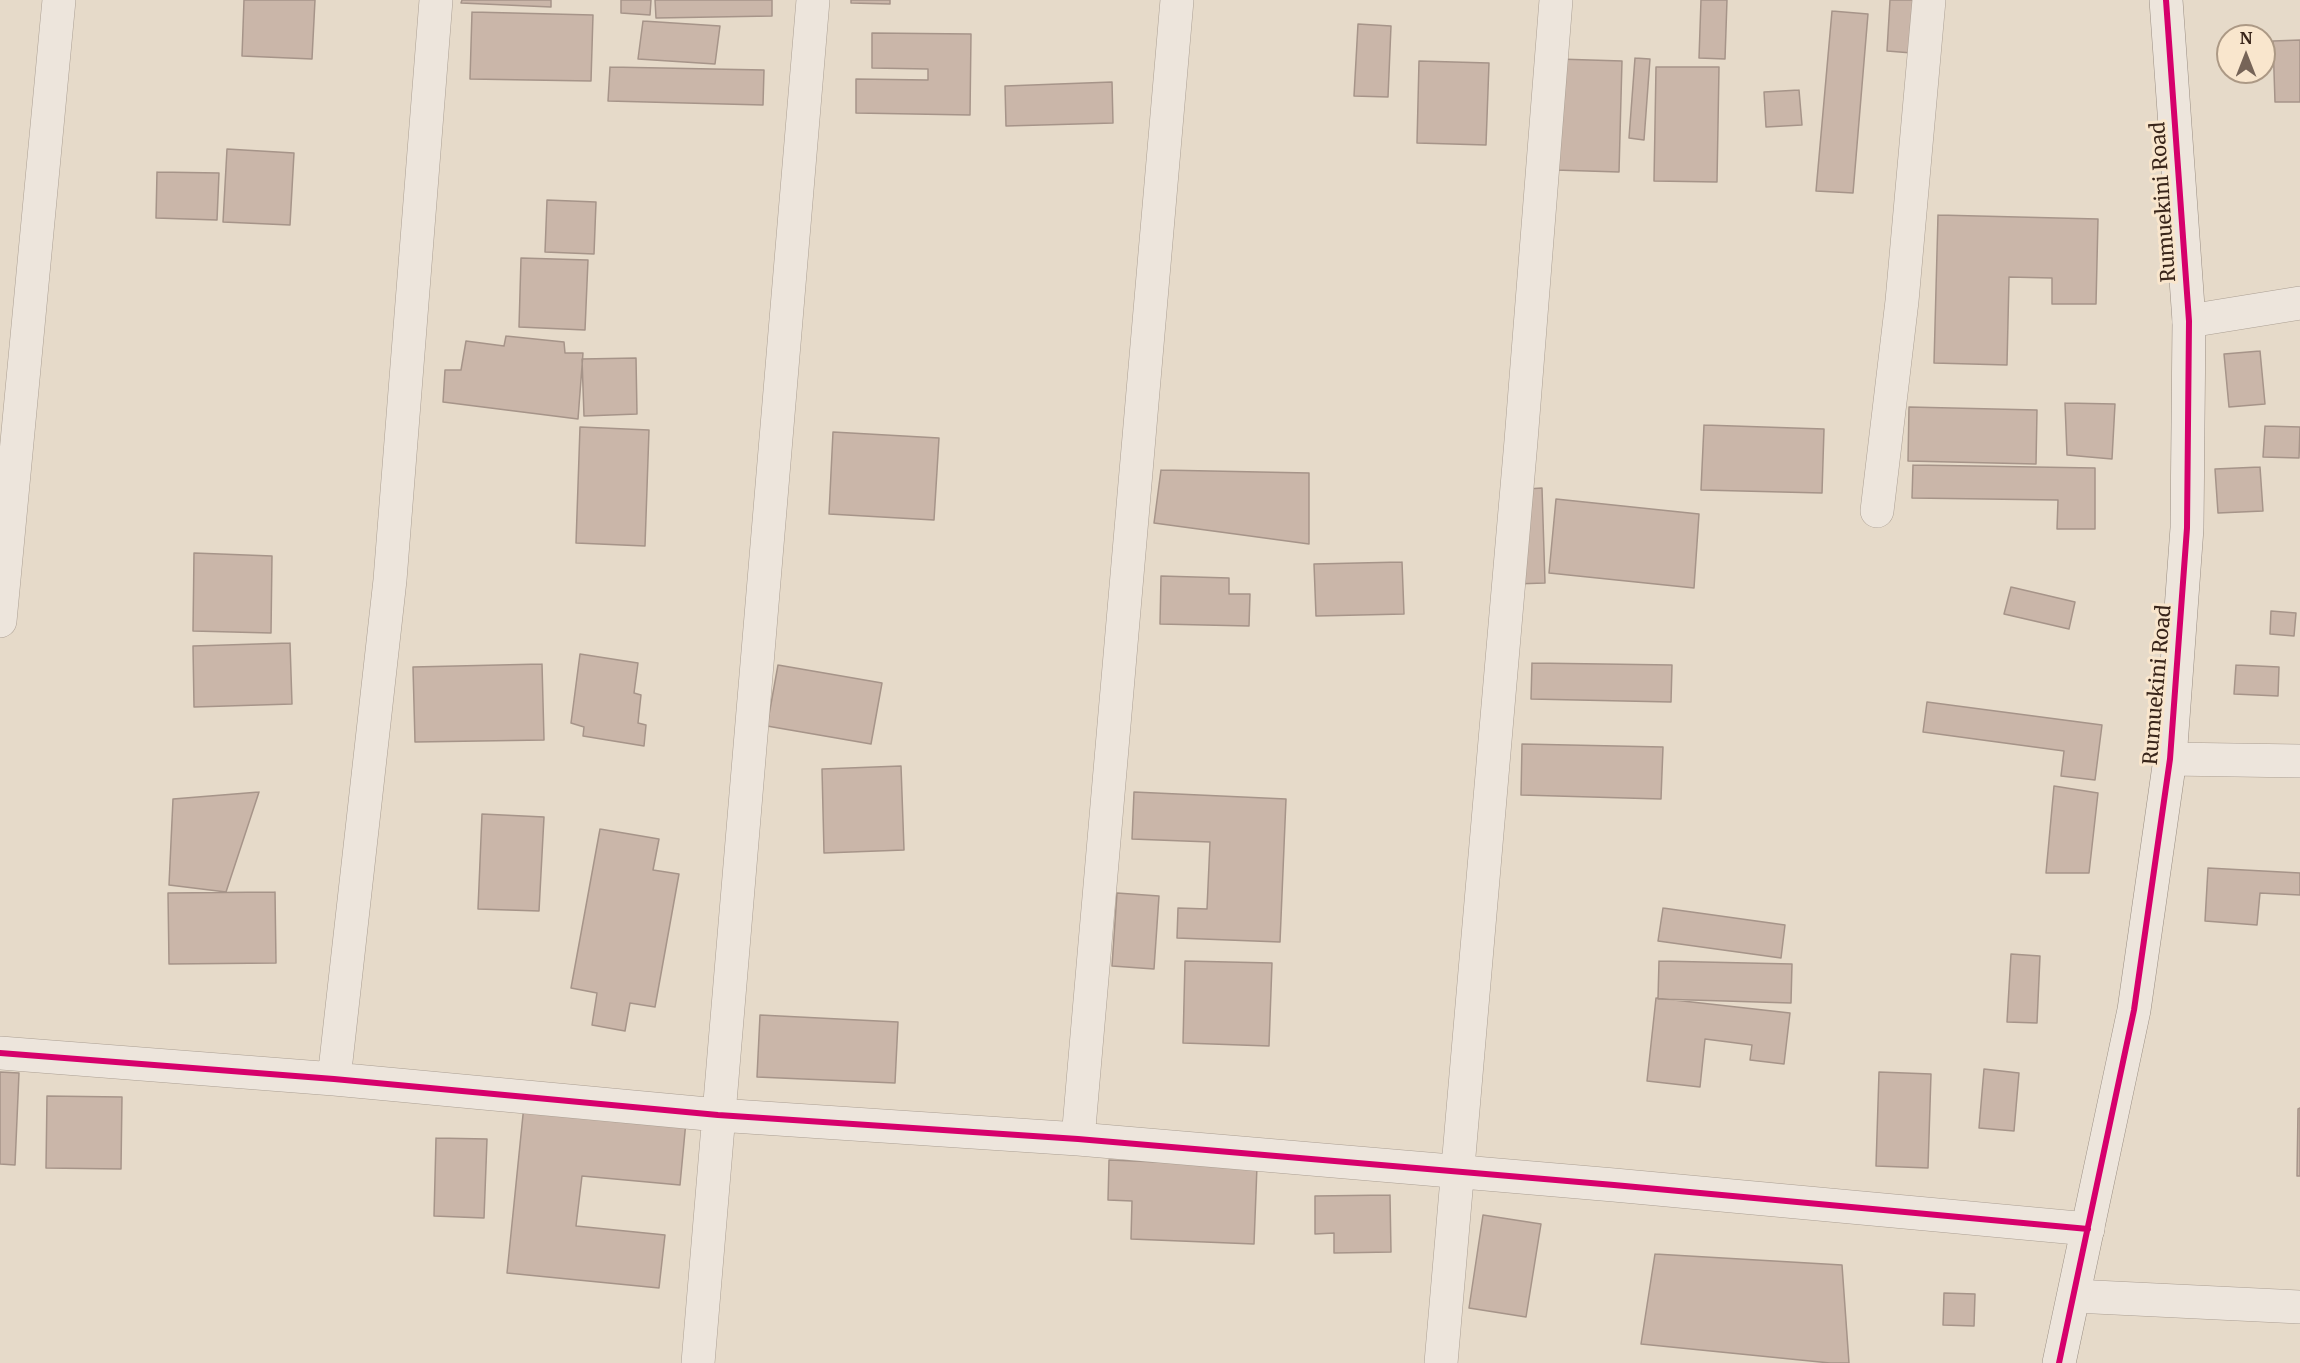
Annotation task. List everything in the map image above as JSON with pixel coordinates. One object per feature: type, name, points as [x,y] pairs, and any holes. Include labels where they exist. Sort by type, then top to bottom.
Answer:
[{"type":"street","points":[[0,621],[59,0]]},
{"type":"street","points":[[334,1079],[390,580],[436,0]]},
{"type":"street","points":[[699,1363],[813,0]]},
{"type":"street","points":[[1078,1139],[1177,0]]},
{"type":"street","points":[[1441,1363],[1556,0]]},
{"type":"street","points":[[1877,511],[1902,301],[1929,0]]},
{"type":"street","name":"Rumuekini Road","points":[[2059,1363],[2134,1010],[2170,759],[2187,528],[2189,321],[2166,0]]},
{"type":"street","points":[[2189,321],[2300,303]]},
{"type":"street","points":[[2170,759],[2300,761]]},
{"type":"street","points":[[0,1053],[334,1079],[718,1115],[1078,1139],[1459,1171],[2088,1229]]},
{"type":"street","points":[[2074,1296],[2300,1307]]},
{"type":"building","points":[[244,0],[315,0],[312,59],[242,56]]},
{"type":"building","points":[[462,0],[551,0],[551,7],[461,3]]},
{"type":"building","points":[[621,0],[651,0],[650,15],[621,13]]},
{"type":"building","points":[[655,0],[772,0],[772,16],[656,18]]},
{"type":"building","points":[[851,0],[890,0],[890,4],[851,3]]},
{"type":"building","points":[[1701,0],[1727,0],[1725,59],[1699,58]]},
{"type":"building","points":[[1890,0],[1915,0],[1912,53],[1887,51]]},
{"type":"building","points":[[1832,11],[1868,14],[1853,193],[1816,191]]},
{"type":"building","points":[[472,12],[593,15],[591,81],[470,79]]},
{"type":"building","points":[[643,21],[720,26],[715,64],[638,59]]},
{"type":"building","points":[[1358,24],[1391,26],[1388,97],[1354,96]]},
{"type":"building","points":[[872,33],[971,34],[970,115],[856,113],[856,79],[928,80],[928,69],[872,68]]},
{"type":"building","points":[[2300,40],[2300,102],[2275,102],[2276,41]]},
{"type":"building","points":[[1635,58],[1650,59],[1644,140],[1629,138]]},
{"type":"building","points":[[1558,59],[1622,61],[1619,172],[1555,170]]},
{"type":"building","points":[[1419,61],[1489,63],[1486,145],[1417,143]]},
{"type":"building","points":[[610,67],[764,70],[763,105],[608,101]]},
{"type":"building","points":[[1656,67],[1719,67],[1717,182],[1654,181]]},
{"type":"building","points":[[1112,82],[1113,123],[1006,126],[1005,86]]},
{"type":"building","points":[[1799,90],[1802,125],[1766,127],[1764,92]]},
{"type":"building","points":[[227,149],[294,153],[290,225],[223,222]]},
{"type":"building","points":[[157,172],[219,173],[217,220],[156,218]]},
{"type":"building","points":[[547,200],[596,202],[594,254],[545,252]]},
{"type":"building","points":[[1938,215],[2098,219],[2096,304],[2052,304],[2052,278],[2009,277],[2007,365],[1934,363]]},
{"type":"building","points":[[521,258],[588,260],[585,330],[519,327]]},
{"type":"building","points":[[506,336],[564,342],[565,353],[583,353],[578,419],[443,402],[445,370],[461,370],[466,341],[504,346]]},
{"type":"building","points":[[2260,351],[2265,404],[2229,407],[2224,354]]},
{"type":"building","points":[[636,358],[637,414],[584,416],[582,359]]},
{"type":"building","points":[[2065,403],[2115,404],[2112,459],[2067,455]]},
{"type":"building","points":[[1909,407],[2037,410],[2036,464],[1908,461]]},
{"type":"building","points":[[1704,425],[1824,429],[1822,493],[1701,490]]},
{"type":"building","points":[[2265,426],[2300,427],[2299,458],[2263,457]]},
{"type":"building","points":[[580,427],[649,430],[645,546],[576,543]]},
{"type":"building","points":[[833,432],[939,438],[934,520],[829,514]]},
{"type":"building","points":[[1913,465],[2095,468],[2095,529],[2057,529],[2058,500],[1912,498]]},
{"type":"building","points":[[2260,467],[2263,511],[2218,513],[2215,469]]},
{"type":"building","points":[[1161,470],[1309,473],[1309,544],[1154,523]]},
{"type":"building","points":[[1542,488],[1545,583],[1514,584],[1511,490]]},
{"type":"building","points":[[1556,499],[1699,514],[1694,588],[1549,573]]},
{"type":"building","points":[[194,553],[272,556],[271,633],[193,631]]},
{"type":"building","points":[[1402,562],[1404,614],[1316,616],[1314,564]]},
{"type":"building","points":[[1161,576],[1229,578],[1229,594],[1250,594],[1249,626],[1160,624]]},
{"type":"building","points":[[2011,587],[2075,602],[2069,629],[2004,614]]},
{"type":"building","points":[[2271,611],[2296,613],[2294,636],[2270,634]]},
{"type":"building","points":[[290,643],[292,704],[194,707],[193,646]]},
{"type":"building","points":[[580,654],[638,663],[634,693],[641,695],[638,723],[646,725],[644,746],[583,736],[584,727],[571,723]]},
{"type":"building","points":[[1532,663],[1672,665],[1671,702],[1531,699]]},
{"type":"building","points":[[542,664],[544,740],[415,742],[413,667]]},
{"type":"building","points":[[778,665],[882,683],[871,744],[767,726]]},
{"type":"building","points":[[2236,665],[2279,667],[2278,696],[2234,694]]},
{"type":"building","points":[[1927,702],[2102,725],[2095,780],[2061,776],[2064,751],[1923,732]]},
{"type":"building","points":[[1522,744],[1663,747],[1661,799],[1521,795]]},
{"type":"building","points":[[901,766],[904,850],[824,853],[822,769]]},
{"type":"building","points":[[2054,786],[2098,793],[2089,873],[2046,873]]},
{"type":"building","points":[[259,792],[226,892],[169,885],[173,799]]},
{"type":"building","points":[[1134,792],[1286,799],[1280,942],[1177,938],[1178,908],[1207,909],[1210,842],[1132,839]]},
{"type":"building","points":[[482,814],[544,817],[539,911],[478,909]]},
{"type":"building","points":[[600,829],[659,839],[653,870],[679,874],[655,1007],[630,1003],[625,1031],[592,1025],[597,993],[571,988]]},
{"type":"building","points":[[2208,868],[2300,873],[2300,895],[2260,893],[2257,925],[2205,921]]},
{"type":"building","points":[[275,892],[276,963],[169,964],[168,893]]},
{"type":"building","points":[[1117,893],[1159,896],[1154,969],[1112,966]]},
{"type":"building","points":[[1663,908],[1785,925],[1781,958],[1658,941]]},
{"type":"building","points":[[2011,954],[2040,956],[2037,1023],[2007,1022]]},
{"type":"building","points":[[1185,961],[1272,963],[1269,1046],[1183,1043]]},
{"type":"building","points":[[1659,961],[1792,964],[1791,1003],[1658,999]]},
{"type":"building","points":[[1656,998],[1790,1013],[1784,1064],[1750,1060],[1752,1045],[1705,1039],[1700,1087],[1647,1081]]},
{"type":"building","points":[[760,1015],[898,1022],[895,1083],[757,1077]]},
{"type":"building","points":[[1984,1069],[2019,1073],[2014,1131],[1979,1128]]},
{"type":"building","points":[[0,1072],[19,1073],[15,1165],[0,1164]]},
{"type":"building","points":[[1879,1072],[1931,1074],[1928,1168],[1876,1166]]},
{"type":"building","points":[[47,1096],[122,1097],[121,1169],[46,1168]]},
{"type":"building","points":[[524,1105],[686,1121],[680,1185],[582,1176],[576,1226],[665,1235],[659,1288],[507,1273]]},
{"type":"building","points":[[2300,1108],[2300,1176],[2297,1176],[2298,1109]]},
{"type":"building","points":[[436,1138],[487,1139],[484,1218],[434,1216]]},
{"type":"building","points":[[1109,1160],[1257,1166],[1254,1244],[1131,1239],[1132,1201],[1108,1200]]},
{"type":"building","points":[[1390,1195],[1391,1252],[1334,1253],[1334,1233],[1315,1234],[1315,1196]]},
{"type":"building","points":[[1483,1215],[1541,1224],[1526,1317],[1469,1308]]},
{"type":"building","points":[[1655,1254],[1842,1265],[1849,1363],[1641,1344]]},
{"type":"building","points":[[1944,1293],[1975,1294],[1974,1326],[1943,1325]]},
{"type":"cycle path","points":[[2059,1363],[2134,1010],[2170,759],[2187,528],[2189,321],[2166,0]]},
{"type":"cycle path","points":[[0,1053],[334,1079],[718,1115],[1078,1139],[2088,1229]]}]
